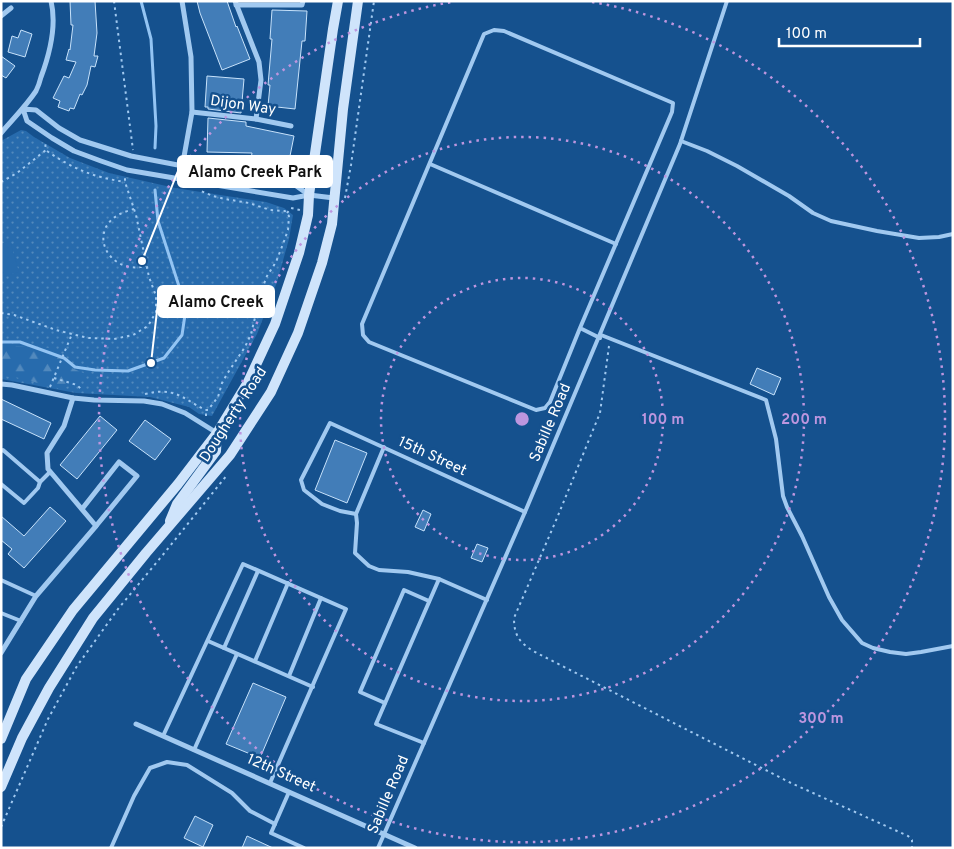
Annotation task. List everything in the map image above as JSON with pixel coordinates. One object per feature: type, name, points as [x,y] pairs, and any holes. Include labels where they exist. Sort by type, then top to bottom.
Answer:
[{"type":"main road","name":"Dougherty Road","points":[[1,739],[26,679],[73,610],[178,484],[217,433],[248,382],[275,324],[299,253],[308,215],[309,195],[338,1]]},
{"type":"main road","name":"Dougherty Road","points":[[1,788],[22,738],[93,618],[230,455],[271,392],[298,334],[322,263],[332,224],[343,110],[358,1]]},
{"type":"main road","points":[[167,529],[177,504],[216,451],[217,433]]},
{"type":"street","points":[[1,132],[37,90],[48,58],[52,35],[51,1]]},
{"type":"street","points":[[180,180],[192,112],[191,57],[182,1]]},
{"type":"street","points":[[256,119],[261,80],[259,62],[235,3],[302,5],[303,1]]},
{"type":"street","points":[[1,16],[11,8]]},
{"type":"street","points":[[22,109],[36,110],[59,128],[80,140],[131,156],[295,185],[309,195]]},
{"type":"street","points":[[22,109],[27,121],[74,151],[127,170],[293,198],[309,195],[334,198]]},
{"type":"street","name":"Dijon Way","points":[[192,112],[256,119],[291,126]]},
{"type":"street","points":[[1,384],[73,398],[144,401],[162,404],[185,413],[217,433]]},
{"type":"street","points":[[73,398],[64,426],[48,453],[48,469],[96,526]]},
{"type":"street","points":[[1,653],[36,596],[137,476],[119,462],[82,509]]},
{"type":"street","name":"12th Street","points":[[136,724],[415,848]]},
{"type":"lane","name":"Sabille Road","points":[[378,848],[525,512],[681,141],[727,1]]},
{"type":"lane","points":[[494,30],[504,31],[673,103],[672,112],[550,402],[545,408],[536,410],[369,342],[363,335],[362,324],[430,164],[484,34],[494,30]]},
{"type":"lane","points":[[681,141],[707,150],[737,166],[824,219],[860,228],[919,238],[953,234]]},
{"type":"lane","points":[[430,164],[616,244]]},
{"type":"lane","points":[[580,328],[610,338],[766,400],[776,439],[786,507],[842,620],[862,643],[882,650],[906,654],[953,646]]},
{"type":"lane","name":"15th Street","points":[[356,514],[340,511],[322,504],[304,490],[301,480],[330,423],[525,512]]},
{"type":"lane","points":[[384,447],[356,514],[355,553],[369,566],[379,570],[408,572],[439,579],[487,600]]},
{"type":"lane","points":[[1,451],[3,450],[40,482]]},
{"type":"lane","points":[[1,484],[24,503],[50,472]]},
{"type":"lane","points":[[163,736],[243,564],[288,583],[346,609],[270,783]]},
{"type":"lane","points":[[224,648],[258,571]]},
{"type":"lane","points":[[424,743],[376,724],[439,579]]},
{"type":"lane","points":[[1,580],[36,596]]},
{"type":"lane","points":[[255,661],[288,583]]},
{"type":"lane","points":[[385,703],[360,692],[404,590],[429,601]]},
{"type":"lane","points":[[289,676],[322,598]]},
{"type":"lane","points":[[1,613],[21,621]]},
{"type":"lane","points":[[208,641],[313,687]]},
{"type":"lane","points":[[194,750],[238,654]]},
{"type":"lane","points":[[111,848],[134,796],[150,768],[167,762],[188,765],[232,793],[250,811],[275,824]]},
{"type":"lane","points":[[289,792],[271,833],[304,848]]},
{"type":"path","points":[[114,1],[133,149]]},
{"type":"path","points":[[344,203],[374,1]]},
{"type":"path","points":[[45,140],[46,150]]},
{"type":"path","points":[[1,182],[46,150]]},
{"type":"path","points":[[1,313],[14,315],[56,330],[88,338],[114,339],[133,335],[148,326],[156,312],[156,296],[146,266],[134,209],[125,182],[103,178],[78,170],[46,150]]},
{"type":"path","points":[[202,191],[225,199],[285,211],[289,216],[288,230],[276,262],[262,288],[251,334],[245,347],[227,374],[218,397],[206,410]]},
{"type":"path","points":[[287,213],[291,208]]},
{"type":"path","points":[[134,209],[115,217],[106,227],[102,240],[108,253],[121,264],[129,267],[146,266]]},
{"type":"path","points":[[48,392],[72,334]]},
{"type":"path","points":[[610,338],[600,413],[514,618],[516,636],[524,645],[559,664],[791,782],[908,836],[912,840],[912,848]]},
{"type":"path","points":[[54,378],[77,385],[81,389],[80,392]]},
{"type":"path","points":[[144,394],[164,391],[174,393],[206,410]]},
{"type":"path","points":[[206,410],[206,416]]},
{"type":"green space","points":[[21,130],[26,131],[70,158],[109,173],[175,188],[266,202],[284,208],[293,215],[289,239],[277,282],[257,334],[212,416],[199,414],[189,407],[150,397],[76,393],[1,379],[1,141]]},
{"type":"green space","points":[[10,241],[19,272],[1,277],[1,244]]},
{"type":"green space","points":[[1,345],[50,348],[74,369],[88,375],[81,381],[61,389],[15,377],[1,376]]},
{"type":"building","points":[[70,1],[95,1],[97,33],[94,56],[98,56],[95,67],[91,66],[87,85],[82,95],[80,94],[74,109],[70,108],[69,111],[58,107],[60,101],[53,98],[64,76],[69,78],[76,62],[66,60],[70,50],[73,25],[71,25]]},
{"type":"building","points":[[197,1],[227,1],[250,59],[222,70]]},
{"type":"building","points":[[272,10],[307,11],[305,41],[302,41],[295,109],[268,106]]},
{"type":"building","points":[[21,30],[32,34],[25,57],[8,52],[12,36],[18,38]]},
{"type":"building","points":[[1,56],[15,66],[6,78],[1,75]]},
{"type":"building","points":[[207,76],[244,79],[241,113],[205,107]]},
{"type":"building","points":[[208,118],[246,122],[246,126],[294,136],[288,166],[251,159],[252,153],[207,152]]},
{"type":"building","points":[[757,368],[781,378],[774,395],[750,384]]},
{"type":"building","points":[[1,399],[51,423],[44,439],[1,419]]},
{"type":"building","points":[[100,416],[117,430],[77,479],[60,465]]},
{"type":"building","points":[[145,420],[171,439],[155,460],[129,441]]},
{"type":"building","points":[[335,440],[367,453],[347,503],[315,490]]},
{"type":"building","points":[[50,507],[66,521],[24,568],[8,554],[12,549],[1,540],[1,516],[24,536]]},
{"type":"building","points":[[423,510],[431,514],[424,531],[415,527]]},
{"type":"building","points":[[477,544],[488,548],[482,562],[471,558]]},
{"type":"building","points":[[253,683],[286,697],[260,758],[226,744]]},
{"type":"building","points":[[195,816],[213,825],[203,847],[184,838]]},
{"type":"building","points":[[247,836],[273,848],[242,848]]},
{"type":"waterway","points":[[141,1],[151,39],[156,126],[155,148]]},
{"type":"waterway","points":[[1,342],[20,342],[64,358],[75,367],[95,370],[128,371],[164,358],[182,335],[186,308],[158,221],[155,190]]},
{"type":"place","name":"Alamo Creek Park","points":[[142,261]]},
{"type":"place","name":"Alamo Creek","points":[[151,363]]}]
